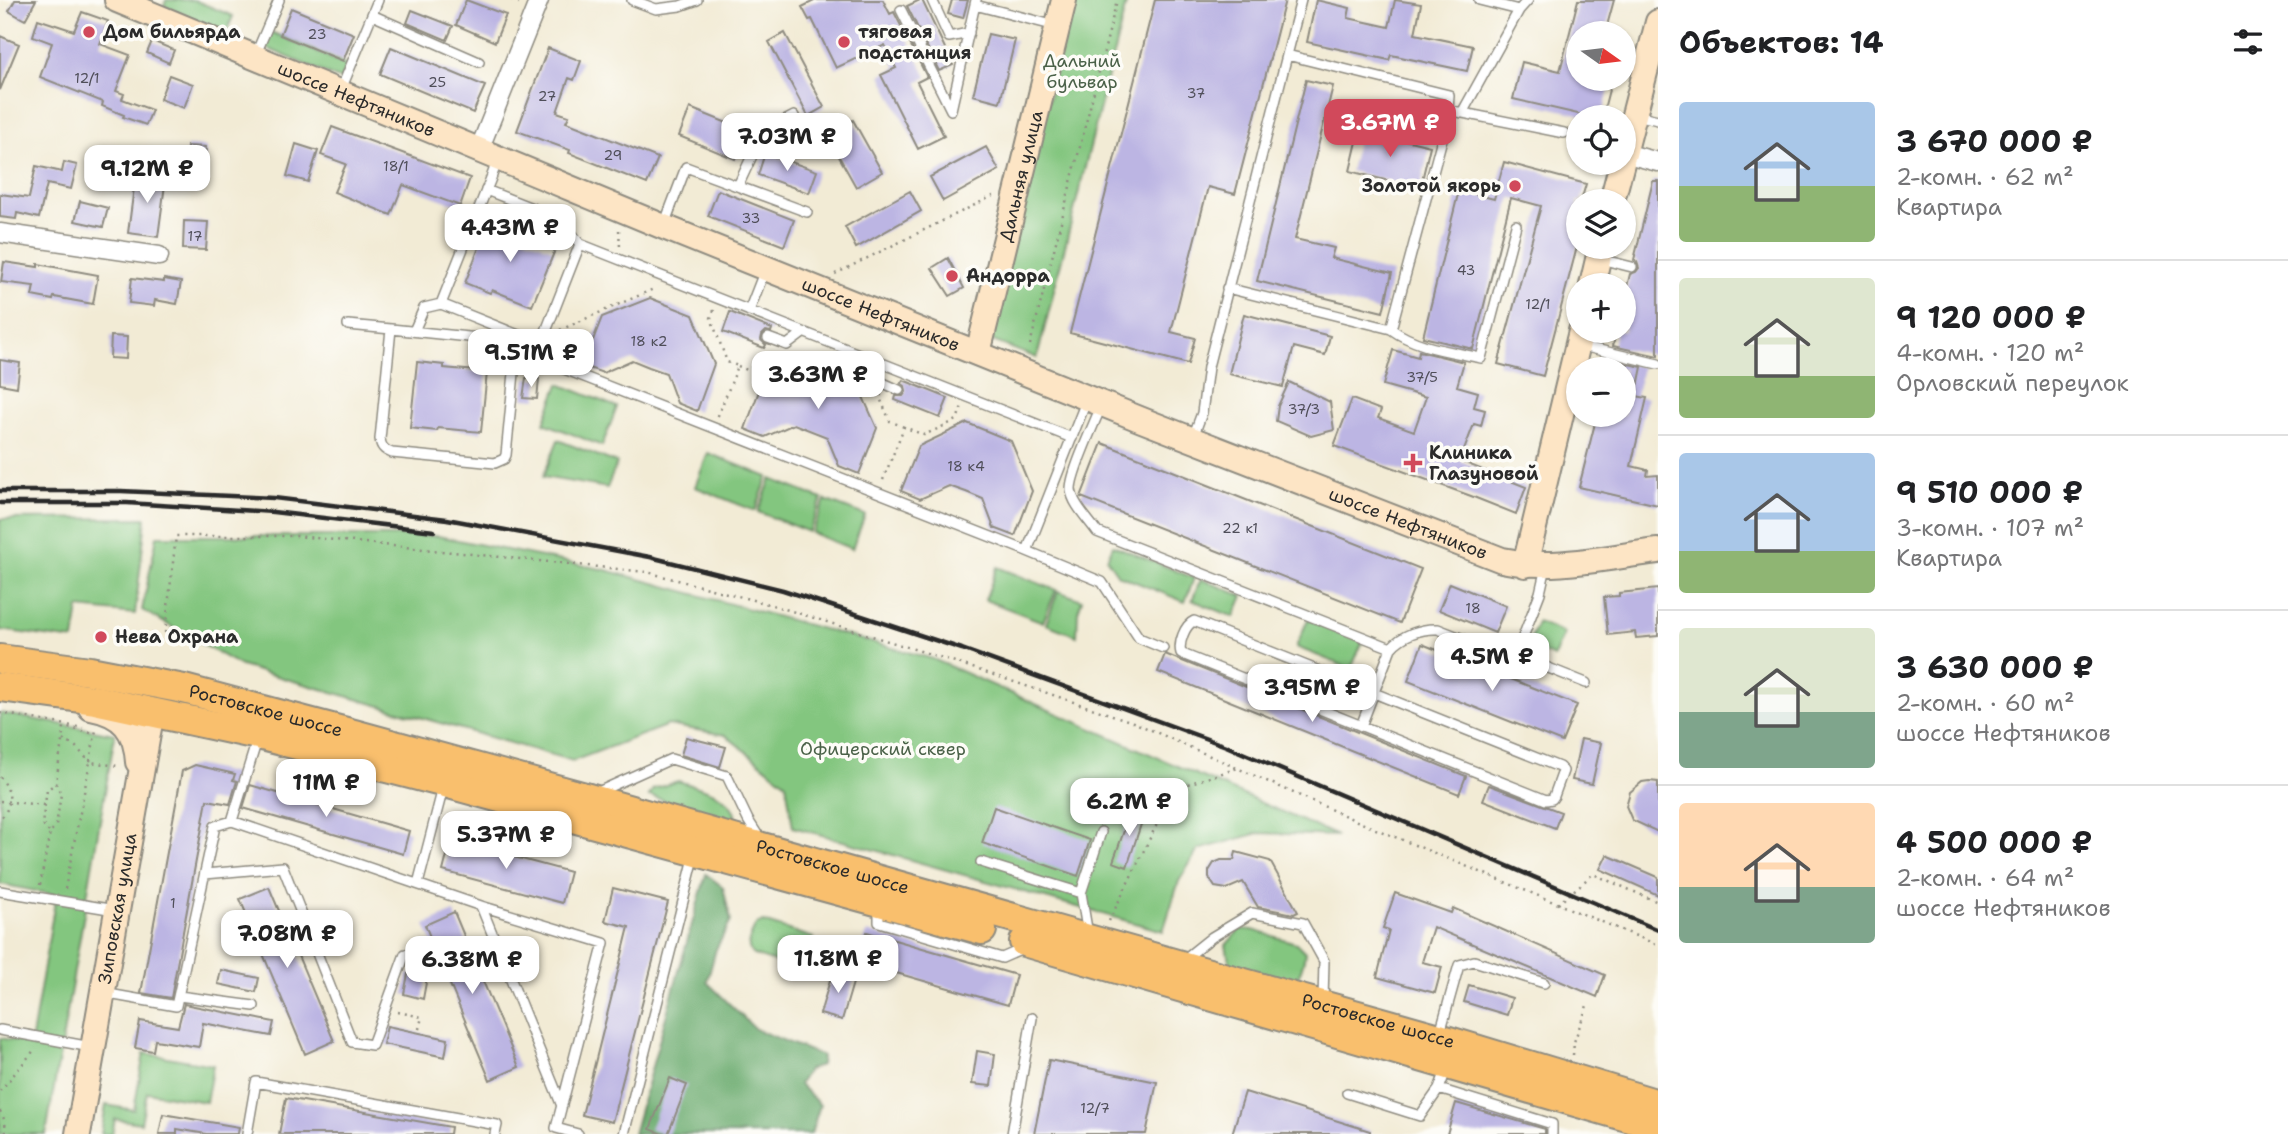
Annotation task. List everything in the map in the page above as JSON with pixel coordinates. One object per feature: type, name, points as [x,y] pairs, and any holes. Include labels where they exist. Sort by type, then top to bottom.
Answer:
[{"type":"main road","name":"шоссе Нефтяников","points":[[117,0],[978,354],[1502,560],[1535,565],[1658,551]]},
{"type":"main road","name":"Дальняя улица","points":[[978,354],[1064,0]]},
{"type":"main road","points":[[1636,133],[1646,117],[1658,22]]},
{"type":"main road","points":[[1535,565],[1578,343]]},
{"type":"main road","name":"Ростовское шоссе","points":[[0,660],[90,671],[184,689],[585,797],[775,852],[1099,932],[1178,965],[1322,1006],[1442,1064]]},
{"type":"main road","name":"Зиповская улица","points":[[78,1134],[157,684]]},
{"type":"main road","points":[[12,689],[42,699],[97,709],[118,717],[133,734],[141,774]]},
{"type":"main road","name":"Ростовское шоссе","points":[[12,689],[152,711],[445,783],[1034,944],[1442,1064],[1559,1103],[1658,1126]]},
{"type":"main road","points":[[141,774],[160,730],[186,719]]},
{"type":"main road","name":"Ростовское шоссе","points":[[1559,1103],[1658,1104]]},
{"type":"street","points":[[489,154],[539,0]]},
{"type":"street","points":[[1636,156],[1658,162]]},
{"type":"street","points":[[0,233],[159,256]]},
{"type":"lane","points":[[254,58],[279,0]]},
{"type":"lane","points":[[339,93],[378,0]]},
{"type":"lane","points":[[632,0],[656,9],[680,6],[697,0]]},
{"type":"lane","points":[[932,0],[949,37],[969,33]]},
{"type":"lane","points":[[1192,439],[1202,413],[1208,367],[1301,0]]},
{"type":"lane","points":[[1479,0],[1519,10]]},
{"type":"lane","points":[[1462,113],[1519,10],[1528,0]]},
{"type":"lane","points":[[901,10],[951,110],[976,2],[1058,26]]},
{"type":"lane","points":[[372,15],[479,62]]},
{"type":"lane","points":[[1287,55],[1448,95],[1448,110],[1391,329]]},
{"type":"lane","points":[[1448,110],[1564,133]]},
{"type":"lane","points":[[738,186],[763,132],[794,116]]},
{"type":"lane","points":[[441,304],[486,190],[489,154]]},
{"type":"lane","points":[[664,227],[686,167],[807,212]]},
{"type":"lane","points":[[486,190],[560,219],[580,244],[1072,438]]},
{"type":"lane","points":[[1227,288],[1391,329],[1401,337],[1424,346],[1481,358],[1516,225]]},
{"type":"lane","points":[[580,244],[542,340],[548,360],[554,365],[1102,582],[1139,638],[1163,648]]},
{"type":"lane","points":[[1614,259],[1632,267]]},
{"type":"lane","points":[[749,311],[766,268]]},
{"type":"lane","points":[[414,331],[424,308],[441,304],[518,338]]},
{"type":"lane","points":[[348,325],[542,340]]},
{"type":"lane","points":[[391,329],[380,439],[385,450],[495,463],[504,459],[518,338]]},
{"type":"lane","points":[[768,338],[782,344],[790,343],[803,332]]},
{"type":"lane","points":[[1594,343],[1658,364]]},
{"type":"lane","points":[[877,362],[880,378],[885,384],[899,390]]},
{"type":"lane","points":[[1027,551],[1072,438],[1095,401]]},
{"type":"lane","points":[[1095,401],[1071,490],[1076,503],[1097,532],[1391,648]]},
{"type":"lane","points":[[1516,655],[1535,609],[1535,565]]},
{"type":"lane","points":[[1198,621],[1559,767],[1563,771],[1552,799],[1546,800],[1361,726],[1181,653],[1180,645],[1188,625],[1198,621]]},
{"type":"lane","points":[[1361,726],[1391,648],[1398,639],[1431,629],[1438,629],[1499,653],[1516,655],[1586,683]]},
{"type":"lane","points":[[232,821],[258,735]]},
{"type":"lane","points":[[585,797],[671,759],[727,775],[758,837],[775,852]]},
{"type":"lane","points":[[418,884],[445,783]]},
{"type":"lane","points":[[102,993],[176,1006],[215,827],[232,821],[481,906],[604,943],[556,1128],[579,1134]]},
{"type":"lane","points":[[1099,932],[1081,893],[1101,832]]},
{"type":"lane","points":[[624,1134],[695,851]]},
{"type":"lane","points":[[981,862],[1081,893]]},
{"type":"lane","points":[[205,874],[283,867],[352,1042],[372,1045],[405,954]]},
{"type":"lane","points":[[0,891],[117,910]]},
{"type":"lane","points":[[481,906],[562,1106]]},
{"type":"lane","points":[[1178,965],[1212,937],[1252,914],[1303,923],[1324,961],[1325,986],[1322,1006]]},
{"type":"lane","points":[[1347,1093],[1420,1116],[1442,1064],[1459,965],[1474,961],[1544,983]]},
{"type":"lane","points":[[179,996],[254,1006]]},
{"type":"lane","points":[[1012,1134],[1032,1018]]},
{"type":"lane","points":[[0,1030],[93,1047]]},
{"type":"lane","points":[[1442,1064],[1559,1103]]},
{"type":"lane","points":[[247,1134],[256,1082],[496,1125],[495,1134]]},
{"type":"path","points":[[1030,345],[1117,0]]},
{"type":"path","points":[[833,275],[999,193]]},
{"type":"path","points":[[619,219],[620,260]]},
{"type":"path","points":[[542,340],[672,281]]},
{"type":"path","points":[[718,299],[711,318],[727,362],[747,370],[779,351],[782,344]]},
{"type":"path","points":[[713,428],[737,366]]},
{"type":"path","points":[[885,384],[880,398],[890,421],[924,435],[957,421],[966,397]]},
{"type":"path","points":[[878,492],[904,427]]},
{"type":"path","points":[[165,634],[176,536],[296,536],[647,572],[772,605],[946,659],[1133,722],[1366,825],[1658,946]]},
{"type":"path","points":[[121,640],[151,646],[153,631]]},
{"type":"path","points":[[0,713],[96,730],[64,895]]},
{"type":"path","points":[[39,890],[50,832],[56,826],[61,794],[56,783],[64,727],[91,733]]},
{"type":"path","points":[[62,739],[75,746],[90,762],[118,766]]},
{"type":"path","points":[[1099,932],[1178,787],[1238,768]]},
{"type":"path","points":[[0,777],[6,784],[10,802],[8,810],[0,819]]},
{"type":"path","points":[[50,832],[42,824],[47,790],[56,783]]},
{"type":"path","points":[[0,800],[45,805]]},
{"type":"path","points":[[1558,904],[1593,874],[1658,902]]},
{"type":"path","points":[[1559,1103],[1574,1042],[1588,1003]]},
{"type":"path","points":[[385,1009],[422,1017],[418,1033]]},
{"type":"path","points":[[0,1091],[43,1038]]},
{"type":"path","points":[[0,1111],[5,1121],[6,1134]]},
{"type":"green space","points":[[166,0],[194,0],[233,16],[226,33],[164,6]]},
{"type":"green space","name":"Дальний бульвар","points":[[1073,0],[1127,0],[1037,358],[990,340]]},
{"type":"green space","points":[[269,31],[347,65],[341,80],[262,46]]},
{"type":"green space","points":[[559,384],[617,407],[602,446],[544,423]]},
{"type":"green space","points":[[558,440],[617,463],[607,488],[543,477]]},
{"type":"green space","points":[[708,453],[768,477],[755,511],[695,487]]},
{"type":"green space","points":[[771,479],[822,499],[809,532],[758,512]]},
{"type":"green space","points":[[825,500],[865,515],[852,549],[812,533]]},
{"type":"green space","points":[[146,518],[135,614],[79,608],[74,640],[0,630],[0,519]]},
{"type":"green space","name":"Офицерский сквер","points":[[157,536],[438,536],[606,570],[933,659],[1337,836],[1259,833],[1198,850],[1179,881],[1163,931],[793,827],[786,783],[725,735],[668,725],[573,761],[241,666],[142,610]]},
{"type":"green space","points":[[1113,545],[1194,578],[1185,602],[1118,575],[1107,559]]},
{"type":"green space","points":[[997,567],[1056,590],[1043,622],[985,600]]},
{"type":"green space","points":[[1201,579],[1243,596],[1234,617],[1192,600]]},
{"type":"green space","points":[[1058,591],[1082,600],[1078,611],[1077,636],[1046,624]]},
{"type":"green space","points":[[1308,619],[1363,641],[1351,669],[1296,647]]},
{"type":"green space","points":[[1537,622],[1564,633],[1554,657],[1528,646]]},
{"type":"green space","points":[[0,713],[115,734],[46,1134],[0,1134],[0,1038],[31,1043],[56,895],[0,884]]},
{"type":"green space","points":[[678,781],[723,798],[734,812],[737,822],[649,796],[653,789]]},
{"type":"green space","points":[[706,874],[723,887],[731,921],[716,949],[707,982],[755,1029],[822,1056],[821,1065],[808,1070],[799,1084],[820,1105],[811,1134],[633,1134]]},
{"type":"green space","points":[[763,922],[813,938],[803,971],[753,955],[749,940],[756,925]]},
{"type":"green space","points":[[1240,929],[1253,930],[1296,943],[1305,952],[1302,969],[1293,984],[1230,966],[1226,945]]},
{"type":"green space","points":[[144,1053],[213,1065],[206,1102],[147,1092],[141,1123],[115,1119],[112,1134],[101,1134],[106,1105],[134,1110]]},
{"type":"building","points":[[15,0],[36,0],[25,20],[9,11]]},
{"type":"building","points":[[466,0],[506,15],[495,42],[456,25]]},
{"type":"building","points":[[816,0],[883,0],[890,14],[894,12],[927,77],[917,82],[944,136],[918,149],[881,75],[896,68],[885,45],[836,68],[812,19],[809,20],[802,7]]},
{"type":"building","points":[[920,0],[953,65],[939,71],[907,6]]},
{"type":"building","points":[[952,0],[968,0],[963,18],[948,14]]},
{"type":"building","points":[[1155,0],[1285,0],[1235,194],[1208,187],[1171,332],[1195,338],[1188,364],[1070,333]]},
{"type":"building","points":[[1316,0],[1350,8],[1348,18],[1389,27],[1395,0],[1421,4],[1415,34],[1473,46],[1467,71],[1391,55],[1389,60],[1307,42]]},
{"type":"building","points":[[1578,0],[1614,0],[1608,21],[1573,21]]},
{"type":"building","points":[[291,8],[354,34],[343,61],[280,35]]},
{"type":"building","points":[[412,10],[453,26],[447,40],[407,23]]},
{"type":"building","points":[[82,12],[108,21],[100,44],[130,55],[116,91],[124,94],[122,99],[152,110],[146,125],[102,106],[103,102],[40,77],[52,43],[33,36],[38,19],[74,31]]},
{"type":"building","points":[[785,33],[824,107],[808,116],[769,42]]},
{"type":"building","points":[[988,34],[1015,40],[1000,102],[973,95]]},
{"type":"building","points":[[0,36],[19,44],[0,90]]},
{"type":"building","points":[[152,41],[174,50],[169,63],[147,53]]},
{"type":"building","points":[[391,47],[485,86],[473,113],[380,74]]},
{"type":"building","points":[[1566,47],[1566,91],[1609,91],[1605,105],[1566,105],[1566,111],[1513,99],[1522,62],[1560,71]]},
{"type":"building","points":[[548,48],[581,61],[574,80],[569,78],[557,112],[569,116],[566,122],[658,158],[647,184],[569,153],[570,150],[517,131]]},
{"type":"building","points":[[169,75],[193,84],[184,108],[160,99]]},
{"type":"building","points":[[1306,80],[1333,86],[1295,239],[1334,248],[1331,258],[1392,273],[1383,312],[1257,281]]},
{"type":"building","points":[[690,108],[747,131],[735,159],[679,136]]},
{"type":"building","points":[[853,120],[882,172],[856,187],[827,135]]},
{"type":"building","points":[[332,127],[470,178],[460,206],[403,185],[391,215],[334,192],[346,164],[321,155]]},
{"type":"building","points":[[1360,129],[1430,146],[1420,189],[1350,171]]},
{"type":"building","points":[[296,144],[318,151],[308,182],[287,176]]},
{"type":"building","points":[[187,146],[206,147],[204,179],[186,178]]},
{"type":"building","points":[[986,147],[999,170],[943,201],[930,177]]},
{"type":"building","points":[[765,153],[817,171],[809,193],[758,175]]},
{"type":"building","points":[[64,162],[77,165],[71,189],[47,184],[39,218],[17,213],[16,219],[0,217],[0,194],[29,198],[36,166],[62,172]]},
{"type":"building","points":[[1504,162],[1586,184],[1585,189],[1566,189],[1566,259],[1574,259],[1570,273],[1566,273],[1566,289],[1543,376],[1498,364],[1541,206],[1511,198],[1473,349],[1423,337],[1459,190],[1494,199]]},
{"type":"building","points":[[136,172],[166,177],[158,237],[128,233]]},
{"type":"building","points":[[1653,181],[1658,181],[1658,356],[1613,346],[1614,343],[1636,343],[1636,273],[1633,273],[1639,268],[1634,260]]},
{"type":"building","points":[[718,190],[794,220],[784,246],[708,216]]},
{"type":"building","points":[[910,191],[921,211],[856,248],[845,227]]},
{"type":"building","points":[[80,201],[108,208],[103,227],[75,221]]},
{"type":"building","points":[[490,220],[515,230],[514,234],[555,250],[532,306],[492,290],[490,293],[465,283]]},
{"type":"building","points":[[184,221],[208,222],[206,250],[183,249]]},
{"type":"building","name":"Андорра","points":[[948,258],[964,288],[950,296],[932,268]]},
{"type":"building","points":[[4,262],[38,267],[38,264],[98,275],[93,304],[32,296],[34,286],[1,282]]},
{"type":"building","points":[[132,278],[181,282],[177,304],[155,300],[154,306],[129,303]]},
{"type":"building","points":[[650,298],[693,315],[714,364],[697,411],[677,403],[666,373],[632,360],[603,373],[583,366],[602,317]]},
{"type":"building","points":[[730,312],[772,329],[762,335],[761,340],[766,345],[764,348],[723,332]]},
{"type":"building","points":[[1244,314],[1330,336],[1325,355],[1294,347],[1283,387],[1229,374]]},
{"type":"building","points":[[111,336],[127,337],[126,359],[110,358]]},
{"type":"building","points":[[1393,350],[1418,357],[1419,351],[1464,362],[1457,386],[1478,392],[1474,407],[1485,410],[1481,426],[1474,424],[1460,461],[1526,487],[1516,514],[1334,446],[1352,399],[1381,410],[1378,418],[1414,431],[1426,397],[1383,385]]},
{"type":"building","points":[[0,360],[20,363],[17,387],[0,384]]},
{"type":"building","points":[[417,362],[444,365],[444,368],[487,372],[481,432],[410,428]]},
{"type":"building","points":[[812,362],[855,379],[877,428],[859,474],[839,466],[827,437],[794,424],[765,437],[745,429],[762,383]]},
{"type":"building","points":[[1636,366],[1642,367],[1636,396]]},
{"type":"building","points":[[526,378],[539,379],[537,399],[523,398]]},
{"type":"building","points":[[903,380],[948,398],[940,418],[895,400],[896,396],[903,396],[906,392],[901,383]]},
{"type":"building","points":[[1289,382],[1330,402],[1334,430],[1311,436],[1276,421],[1278,406]]},
{"type":"building","points":[[1636,396],[1647,398],[1631,466],[1648,470],[1647,476],[1658,475],[1658,505],[1579,487],[1594,427],[1636,427]]},
{"type":"building","points":[[967,423],[1011,441],[1032,491],[1015,536],[994,528],[983,499],[966,492],[949,486],[920,499],[901,491],[919,446]]},
{"type":"building","points":[[1102,443],[1421,569],[1400,623],[1081,497]]},
{"type":"building","points":[[1450,583],[1506,606],[1495,633],[1439,610]]},
{"type":"building","points":[[1658,589],[1658,636],[1636,638],[1635,632],[1608,635],[1604,597]]},
{"type":"building","points":[[1422,644],[1577,705],[1562,742],[1408,681]]},
{"type":"building","points":[[1165,654],[1466,776],[1459,794],[1158,672]]},
{"type":"building","points":[[686,737],[726,747],[720,767],[681,755]]},
{"type":"building","points":[[1581,739],[1601,743],[1592,784],[1572,780]]},
{"type":"building","points":[[195,765],[235,774],[233,780],[237,781],[230,804],[207,800],[171,998],[141,993],[182,771]]},
{"type":"building","points":[[1642,782],[1658,782],[1658,832],[1632,820],[1626,806],[1630,792]]},
{"type":"building","points":[[250,785],[409,831],[403,854],[243,808]]},
{"type":"building","points":[[1489,785],[1561,812],[1555,828],[1483,800]]},
{"type":"building","points":[[994,807],[1090,840],[1078,876],[982,843]]},
{"type":"building","points":[[1132,808],[1145,812],[1127,867],[1113,862]]},
{"type":"building","points":[[451,840],[570,872],[562,903],[443,871]]},
{"type":"building","points":[[1236,852],[1270,861],[1298,912],[1294,914],[1258,907],[1243,882],[1227,889],[1215,887],[1209,878],[1209,871],[1214,863],[1234,860]]},
{"type":"building","points":[[1607,855],[1658,877],[1658,895],[1600,869]]},
{"type":"building","points":[[269,887],[334,1041],[305,1054],[240,899]]},
{"type":"building","points":[[613,888],[668,902],[612,1122],[582,1115],[629,927],[605,921]]},
{"type":"building","points":[[1395,893],[1451,913],[1453,908],[1605,975],[1597,997],[1433,927],[1422,962],[1442,967],[1435,993],[1377,977],[1389,930],[1383,928]]},
{"type":"building","points":[[454,912],[519,1067],[490,1080],[425,925]]},
{"type":"building","points":[[867,932],[1016,975],[1008,1005],[858,962]]},
{"type":"building","points":[[221,970],[259,978],[256,992],[218,984]]},
{"type":"building","points":[[833,970],[855,976],[842,1020],[820,1014]]},
{"type":"building","points":[[408,974],[427,977],[423,999],[404,994]]},
{"type":"building","points":[[1469,985],[1512,998],[1507,1015],[1464,1002]]},
{"type":"building","points":[[184,1004],[274,1022],[271,1036],[203,1023],[199,1047],[155,1040],[153,1051],[135,1048],[140,1021],[178,1027]]},
{"type":"building","points":[[387,1026],[448,1039],[445,1057],[383,1044]]},
{"type":"building","points":[[977,1051],[995,1054],[991,1086],[972,1084]]},
{"type":"building","points":[[1049,1060],[1157,1082],[1146,1134],[1034,1134]]},
{"type":"building","points":[[670,1078],[687,1085],[668,1134],[662,1134],[650,1129]]},
{"type":"building","points":[[1245,1092],[1370,1131],[1370,1134],[1232,1134]]},
{"type":"building","points":[[286,1098],[451,1127],[450,1134],[279,1134]]},
{"type":"building","points":[[1456,1103],[1545,1129],[1545,1134],[1447,1134]]},
{"type":"building","points":[[163,1114],[239,1127],[238,1134],[206,1134],[177,1129],[177,1134],[159,1134]]},
{"type":"railway","points":[[0,491],[121,491],[274,498],[447,519],[650,557],[783,590],[962,649],[1226,746],[1658,930]]},
{"type":"railway","points":[[0,503],[127,503],[273,512],[434,531]]},
{"type":"place","name":"Дом бильярда","points":[[89,32]]},
{"type":"place","name":"тяговая подстанция","points":[[844,42]]},
{"type":"place","name":"Золотой якорь","points":[[1515,186]]},
{"type":"place","name":"Андорра","points":[[952,276]]},
{"type":"place","name":"Клиника Глазуновой","points":[[1413,463]]},
{"type":"place","name":"Нева Охрана","points":[[101,637]]}]
